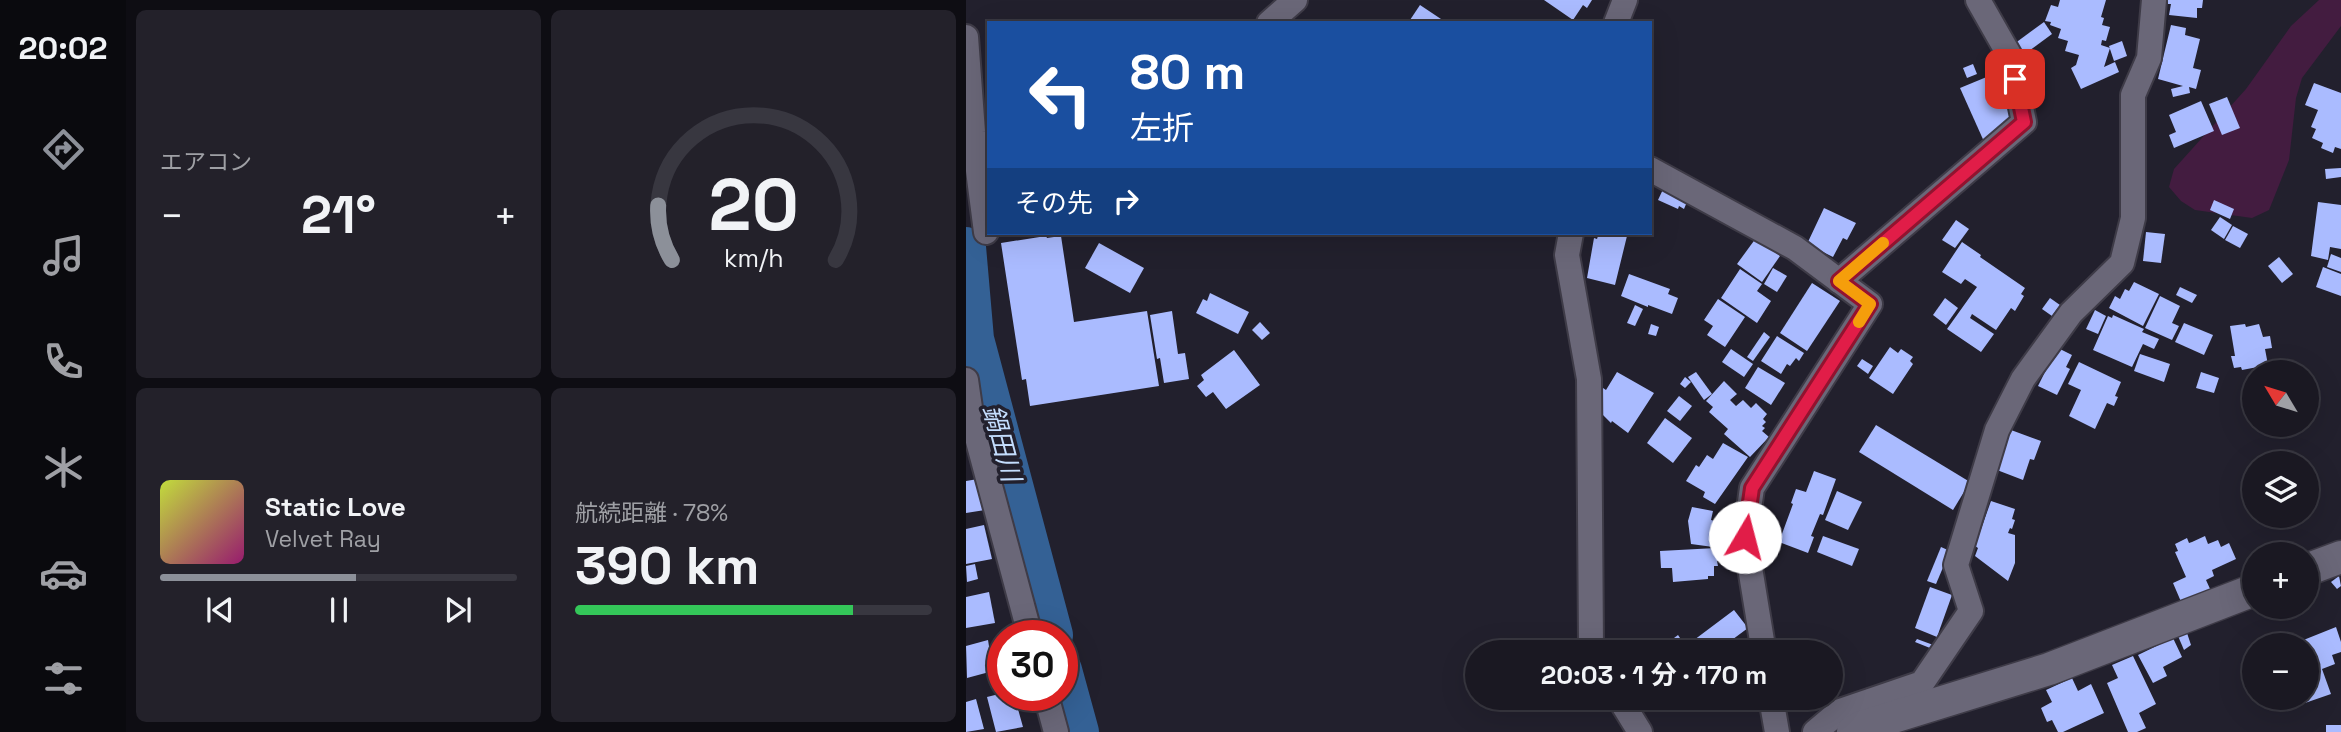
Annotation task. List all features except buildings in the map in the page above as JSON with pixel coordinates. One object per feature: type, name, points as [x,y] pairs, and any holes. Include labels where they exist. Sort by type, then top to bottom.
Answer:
[{"type":"street","points":[[1617,21],[1625,0]]},
{"type":"street","points":[[1839,281],[2024,122],[2011,58],[1978,0]]},
{"type":"street","points":[[1815,732],[1840,711],[1922,683],[1971,611],[1956,565],[1997,430],[2023,379],[2071,313],[2122,263],[2133,218],[2133,95],[2149,58],[2154,0]]},
{"type":"street","points":[[966,37],[980,235]]},
{"type":"street","points":[[1652,170],[1795,248],[1870,304],[1752,488],[1745,537],[1762,640]]},
{"type":"street","points":[[1571,235],[1567,255],[1589,379],[1591,640]]},
{"type":"street","points":[[966,380],[971,415],[1026,620]]},
{"type":"street","points":[[2319,565],[2341,557]]},
{"type":"street","points":[[1853,732],[1861,727],[2049,669],[2242,595]]},
{"type":"street","points":[[1626,710],[1640,732]]},
{"type":"street","points":[[1773,710],[1777,732]]},
{"type":"street","points":[[1050,711],[1056,732]]},
{"type":"shaded area","points":[[2319,0],[2341,0],[2341,26],[2302,78],[2296,98],[2289,160],[2269,210],[2252,218],[2195,210],[2181,201],[2169,187],[2174,169],[2246,89],[2291,26]]},
{"type":"waterway","name":"鍋田川","points":[[966,247],[974,339],[1049,620]]},
{"type":"waterway","name":"鍋田川","points":[[1073,711],[1079,732]]},
{"type":"slow traffic","points":[[1859,322],[1870,304],[1839,281],[1883,243]]},
{"type":"route","points":[[1745,537],[1752,488],[1870,304],[1839,281],[2024,122],[2015,79]]}]
